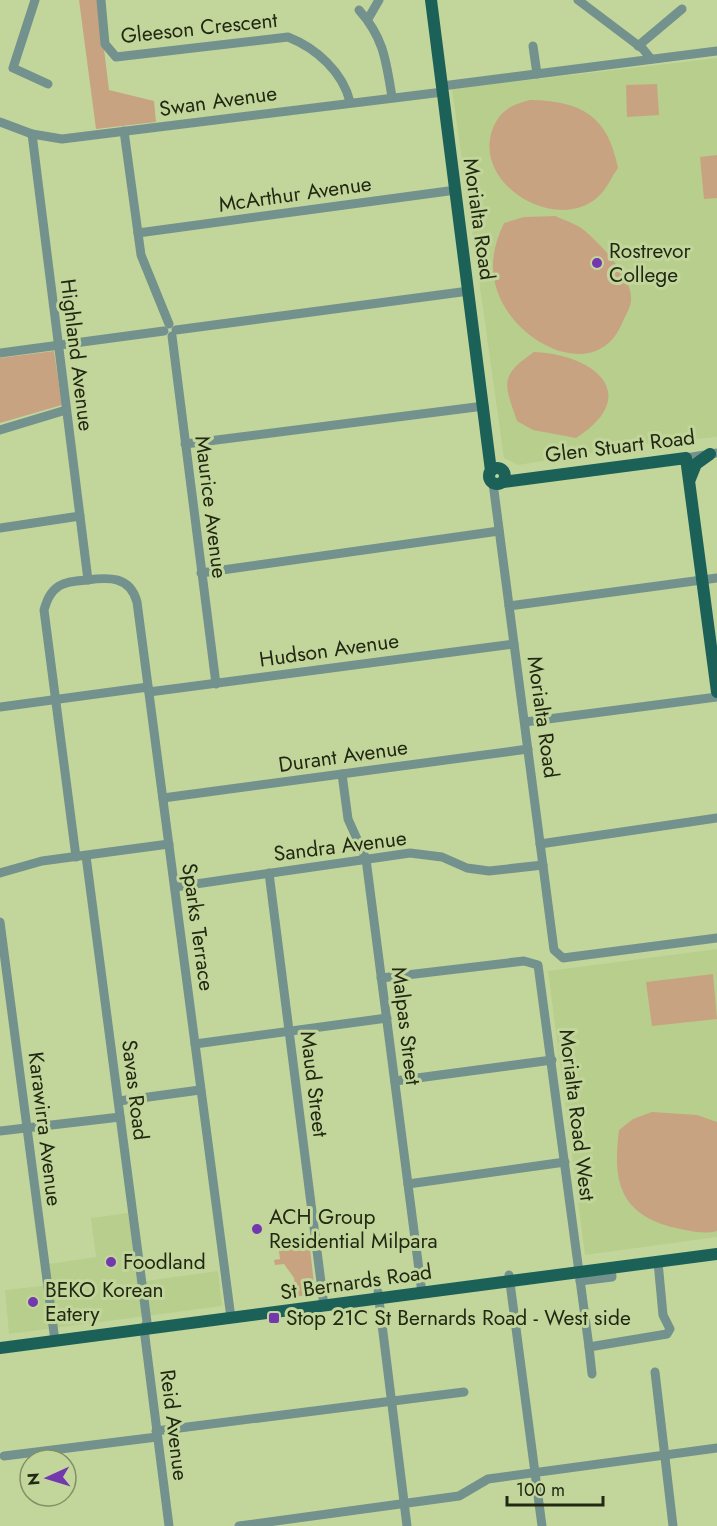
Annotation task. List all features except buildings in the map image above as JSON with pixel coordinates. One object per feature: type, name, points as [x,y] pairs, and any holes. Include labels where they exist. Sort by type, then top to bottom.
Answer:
[{"type":"main road","name":"Morialta Road","points":[[431,0],[489,444],[499,476]]},
{"type":"main road","points":[[689,483],[696,464],[714,454]]},
{"type":"main road","name":"Glen Stuart Road","points":[[499,476],[528,477],[686,458]]},
{"type":"main road","points":[[686,458],[717,692]]},
{"type":"main road","name":"St Bernards Road","points":[[579,1273],[717,1248]]},
{"type":"main road","name":"St Bernards Road","points":[[0,1348],[54,1338],[422,1289],[510,1278],[579,1273],[717,1254]]},
{"type":"main road","name":"St Bernards Road","points":[[0,1342],[54,1338]]},
{"type":"street","points":[[35,0],[13,68],[48,84]]},
{"type":"street","name":"Gleeson Crescent","points":[[101,0],[105,44],[116,57],[288,37],[304,44],[342,77],[350,102]]},
{"type":"street","points":[[368,19],[379,0]]},
{"type":"street","points":[[578,0],[639,46],[651,59]]},
{"type":"street","points":[[639,46],[682,9]]},
{"type":"street","points":[[359,10],[368,19],[380,39],[392,97]]},
{"type":"street","points":[[533,46],[537,74]]},
{"type":"street","name":"Swan Avenue","points":[[0,122],[32,134],[62,139],[392,97],[537,74],[717,51]]},
{"type":"street","name":"Maurice Avenue","points":[[124,131],[144,266],[170,330],[216,684]]},
{"type":"street","name":"Highland Avenue","points":[[32,134],[88,580]]},
{"type":"street","name":"McArthur Avenue","points":[[138,233],[456,190]]},
{"type":"street","points":[[0,352],[469,291]]},
{"type":"street","points":[[185,444],[484,406]]},
{"type":"street","points":[[0,430],[66,410]]},
{"type":"street","name":"Glen Stuart Road","points":[[686,458],[714,454]]},
{"type":"street","name":"Morialta Road","points":[[499,476],[499,531],[554,950],[563,958],[717,938]]},
{"type":"street","points":[[0,528],[80,516]]},
{"type":"street","points":[[201,573],[499,531]]},
{"type":"street","points":[[509,606],[717,578]]},
{"type":"street","name":"Sparks Terrace","points":[[56,701],[44,610],[47,601],[57,587],[65,583],[117,579],[132,589],[137,602],[230,1315]]},
{"type":"street","name":"Hudson Avenue","points":[[0,707],[216,684],[514,644]]},
{"type":"street","points":[[525,722],[717,698]]},
{"type":"street","name":"Savas Road","points":[[56,701],[119,1101],[145,1326]]},
{"type":"street","name":"Durant Avenue","points":[[163,798],[528,749]]},
{"type":"street","name":"Malpas Street","points":[[342,774],[348,819],[366,859],[422,1289]]},
{"type":"street","points":[[540,844],[717,818]]},
{"type":"street","points":[[0,873],[42,861],[169,844]]},
{"type":"street","name":"Sandra Avenue","points":[[175,886],[410,853],[442,857],[467,868],[489,871],[543,865]]},
{"type":"street","name":"Maud Street","points":[[269,873],[324,1303]]},
{"type":"street","name":"Karawirra Avenue","points":[[0,922],[54,1338]]},
{"type":"street","name":"Morialta Road West","points":[[381,978],[516,962],[537,963],[541,972],[592,1374]]},
{"type":"street","points":[[195,1044],[387,1018]]},
{"type":"street","points":[[395,1082],[552,1060]]},
{"type":"street","points":[[119,1101],[200,1090]]},
{"type":"street","points":[[0,1131],[120,1117]]},
{"type":"street","points":[[408,1184],[565,1162]]},
{"type":"street","points":[[589,1347],[667,1334],[670,1329],[663,1315],[658,1262]]},
{"type":"street","points":[[510,1278],[542,1526]]},
{"type":"street","points":[[378,1295],[407,1526]]},
{"type":"street","name":"Reid Avenue","points":[[145,1326],[169,1526]]},
{"type":"street","points":[[655,1372],[673,1526]]},
{"type":"street","points":[[4,1456],[464,1392]]},
{"type":"street","points":[[239,1526],[459,1496],[488,1479],[717,1448]]},
{"type":"shaded area","points":[[79,0],[98,0],[109,90],[154,101],[156,122],[96,129]]},
{"type":"shaded area","name":"Rostrevor College","points":[[717,58],[717,437],[639,445],[518,465],[504,458],[452,89]]},
{"type":"shaded area","points":[[657,84],[659,115],[627,117],[626,85]]},
{"type":"shaded area","points":[[530,100],[548,101],[578,108],[590,115],[607,136],[618,168],[600,195],[583,206],[564,210],[544,208],[525,200],[509,188],[496,172],[490,154],[491,134],[494,127],[505,110]]},
{"type":"shaded area","points":[[717,155],[717,198],[704,199],[700,157]]},
{"type":"shaded area","points":[[555,216],[584,230],[614,262],[627,281],[630,305],[612,339],[599,350],[582,354],[565,352],[548,346],[517,324],[506,309],[496,287],[494,255],[504,223],[524,217]]},
{"type":"shaded area","points":[[54,351],[62,405],[0,423],[0,358]]},
{"type":"shaded area","points":[[534,352],[556,354],[575,360],[591,368],[603,379],[608,392],[606,406],[596,422],[576,438],[533,430],[517,421],[509,398],[508,381],[515,368]]},
{"type":"shaded area","points":[[717,949],[717,1237],[585,1255],[548,971]]},
{"type":"shaded area","points":[[713,974],[717,1019],[652,1026],[646,982]]},
{"type":"shaded area","points":[[652,1112],[697,1115],[717,1122],[717,1231],[694,1232],[653,1221],[630,1203],[623,1191],[617,1164],[619,1130],[633,1119]]},
{"type":"shaded area","points":[[128,1213],[138,1282],[218,1271],[222,1306],[9,1334],[5,1290],[51,1285],[49,1264],[96,1257],[91,1218]]},
{"type":"shaded area","points":[[309,1239],[315,1293],[296,1297],[294,1278],[284,1264],[275,1265],[274,1260],[280,1259],[278,1244]]},
{"type":"place","name":"Rostrevor College","points":[[597,263]]},
{"type":"place","name":"ACH Group Residential Milpara","points":[[257,1229]]},
{"type":"place","name":"Foodland","points":[[111,1262]]},
{"type":"place","name":"BEKO Korean Eatery","points":[[33,1302]]},
{"type":"place","name":"Stop 21C St Bernards Road - West side","points":[[274,1318]]}]
